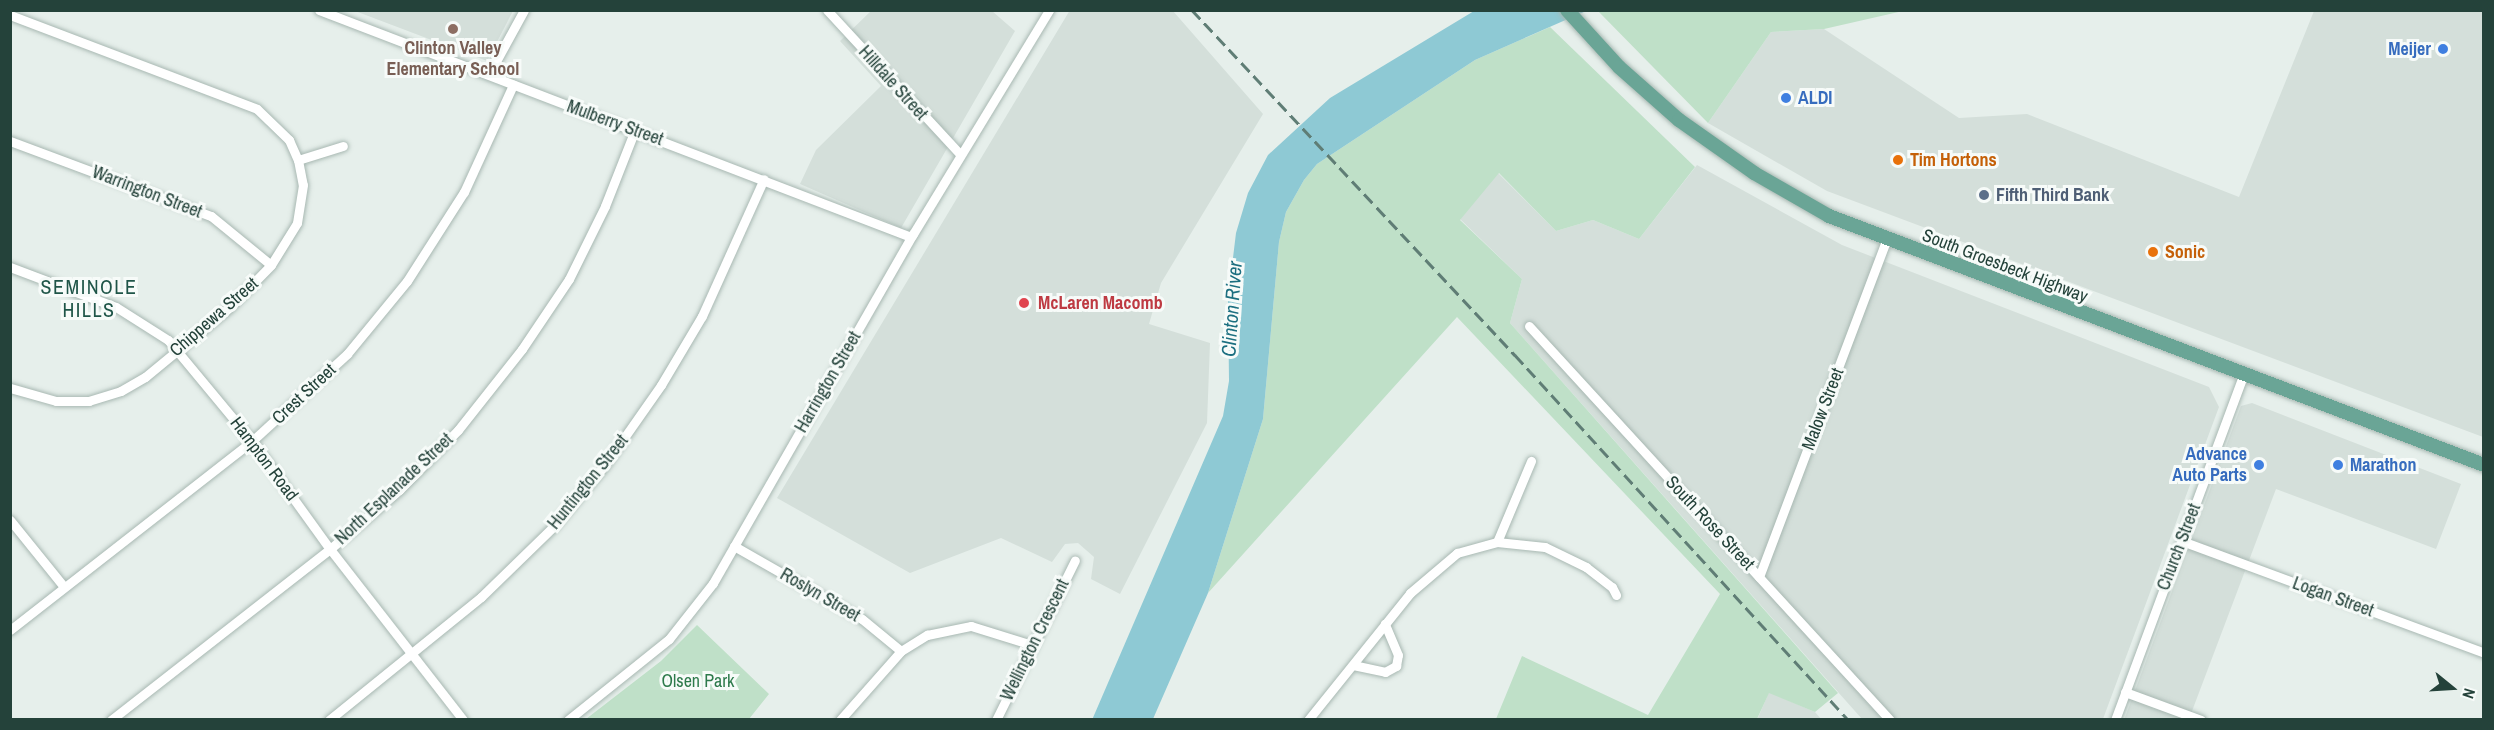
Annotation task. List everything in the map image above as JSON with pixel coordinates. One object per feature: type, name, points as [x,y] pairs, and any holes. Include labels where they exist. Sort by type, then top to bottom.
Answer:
[{"type":"main road","name":"South Groesbeck Highway","points":[[1567,10],[1652,98],[1717,149],[1792,197],[1886,241],[2484,465]]},
{"type":"street","name":"Mulberry Street","points":[[319,10],[911,237]]},
{"type":"street","points":[[489,74],[524,10]]},
{"type":"street","name":"Hilldale Street","points":[[827,10],[960,154]]},
{"type":"street","name":"Harrington Street","points":[[568,720],[685,622],[734,546],[911,237],[1049,10]]},
{"type":"street","name":"Chippewa Street","points":[[10,15],[257,109],[281,130],[298,160],[303,185],[301,208],[291,234],[271,265],[237,301],[178,350],[121,391],[88,401],[56,401],[10,388]]},
{"type":"street","name":"Crest Street","points":[[10,630],[252,441],[347,354],[407,281],[464,192],[513,85]]},
{"type":"street","name":"North Esplanade Street","points":[[111,720],[330,549],[437,452],[482,402],[522,349],[580,260],[635,130]]},
{"type":"street","name":"Warrington Street","points":[[10,141],[211,216],[271,265]]},
{"type":"street","points":[[298,160],[344,146]]},
{"type":"street","name":"Huntington Street","points":[[329,720],[413,654],[515,566],[553,527],[621,444],[702,316],[764,179]]},
{"type":"street","name":"Malow Street","points":[[1759,577],[1886,241]]},
{"type":"street","name":"Hampton Road","points":[[10,267],[129,313],[159,332],[178,350],[252,441],[330,549],[463,720]]},
{"type":"street","name":"South Rose Street","points":[[1529,326],[1890,720]]},
{"type":"street","name":"Church Street","points":[[2115,720],[2243,375]]},
{"type":"street","points":[[1497,542],[1531,461]]},
{"type":"street","points":[[10,520],[64,587]]},
{"type":"street","name":"Logan Street","points":[[2182,541],[2484,653]]},
{"type":"street","points":[[1308,720],[1410,593],[1457,553],[1497,542],[1529,543],[1560,552],[1601,577],[1616,595]]},
{"type":"street","name":"Roslyn Street","points":[[734,546],[862,619],[901,651]]},
{"type":"street","name":"Wellington Crescent","points":[[996,720],[1075,560]]},
{"type":"street","points":[[1353,665],[1385,672],[1396,666],[1398,655],[1386,624]]},
{"type":"street","points":[[840,720],[901,651],[927,635],[952,627],[981,628],[1032,645]]},
{"type":"street","points":[[2125,692],[2201,720]]},
{"type":"shaded area","name":"McLaren Macomb","points":[[1070,10],[1173,11],[1263,114],[1161,283],[1149,324],[1210,343],[1207,423],[1120,594],[1091,579],[1094,557],[1078,543],[1065,544],[1052,562],[1001,538],[910,573],[777,498]]},
{"type":"shaded area","name":"Clinton Valley Elementary School","points":[[355,11],[513,11],[487,61]]},
{"type":"shaded area","points":[[871,11],[992,11],[1015,31],[901,228],[800,184],[816,150],[881,86],[840,41]]},
{"type":"shaded area","points":[[2314,11],[2483,11],[2483,437],[1827,191],[1708,123],[1771,32],[1824,29],[1959,118],[2027,114],[2239,197]]},
{"type":"shaded area","points":[[1697,165],[1842,245],[2209,387],[2219,407],[2103,719],[1862,719],[1510,323],[1522,279],[1460,219],[1498,173],[1556,231],[1593,220],[1639,239]]},
{"type":"shaded area","points":[[2252,403],[2461,484],[2436,549],[2276,489],[2189,719],[2124,720],[2241,406]]},
{"type":"shaded area","points":[[1769,692],[1815,712],[1821,719],[1757,720]]},
{"type":"green space","points":[[1598,11],[1903,11],[1824,29],[1771,32],[1708,123]]},
{"type":"green space","points":[[1550,27],[1695,167],[1639,239],[1593,220],[1556,231],[1499,173],[1460,220],[1522,279],[1510,323],[1838,693],[1815,712],[1769,693],[1757,719],[1496,719],[1522,656],[1648,715],[1720,594],[1457,317],[1208,593],[1263,419],[1279,242],[1286,212],[1304,180],[1317,164],[1475,60]]},
{"type":"green space","name":"Olsen Park","points":[[697,625],[769,694],[749,719],[586,719],[661,661]]},
{"type":"water","name":"Clinton River","points":[[1474,11],[1586,11],[1475,60],[1317,164],[1304,180],[1286,212],[1279,242],[1263,419],[1208,593],[1153,719],[1092,720],[1223,416],[1229,381],[1228,299],[1236,233],[1248,193],[1268,155],[1330,98]]},
{"type":"railway","points":[[1192,10],[1515,355],[1848,720]]},
{"type":"place","name":"Clinton Valley Elementary School","points":[[453,29]]},
{"type":"place","name":"Meijer","points":[[2443,49]]},
{"type":"place","name":"ALDI","points":[[1786,98]]},
{"type":"place","name":"Tim Hortons","points":[[1898,160]]},
{"type":"place","name":"Fifth Third Bank","points":[[1984,195]]},
{"type":"place","name":"Sonic","points":[[2153,252]]},
{"type":"place","name":"McLaren Macomb","points":[[1024,303]]},
{"type":"place","name":"Advance Auto Parts","points":[[2259,465]]},
{"type":"place","name":"Marathon","points":[[2338,465]]},
{"type":"district","name":"SEMINOLE HILLS","points":[[89,298]]}]
